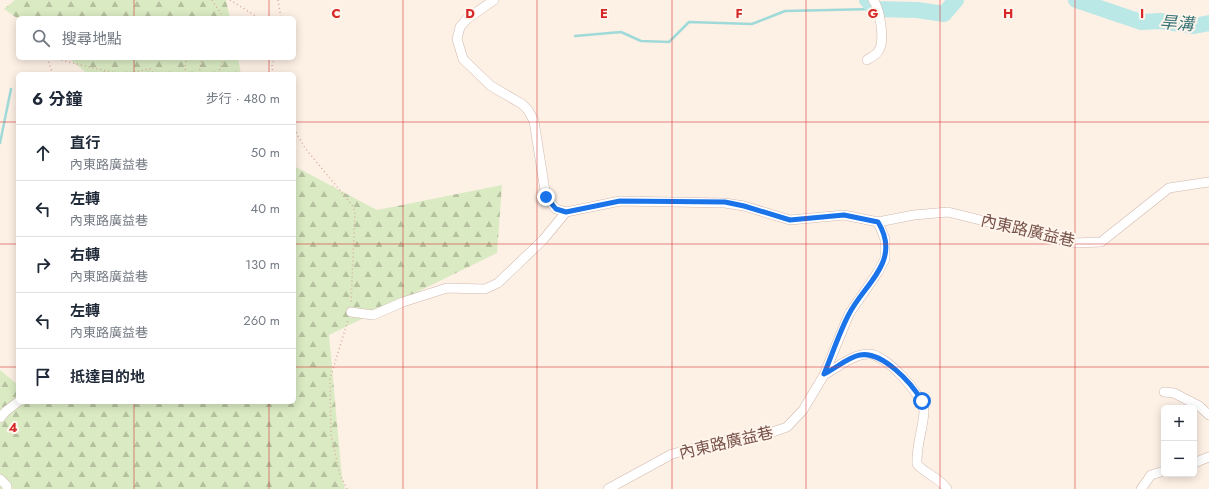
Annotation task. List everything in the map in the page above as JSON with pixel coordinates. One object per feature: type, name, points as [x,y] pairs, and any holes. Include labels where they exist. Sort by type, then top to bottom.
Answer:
[{"type":"street","points":[[351,312],[373,315],[403,302],[448,288],[485,289],[498,283],[543,240],[566,212],[556,209],[546,197],[534,121],[528,110],[522,104],[491,86],[463,59],[457,39],[460,27],[467,19],[494,0]]},
{"type":"street","points":[[867,60],[877,53],[881,46],[880,11],[873,0]]},
{"type":"street","name":"內東路廣益巷","points":[[566,212],[620,201],[725,202],[744,206],[790,220],[844,215],[878,222],[914,215],[948,212],[1074,243],[1101,242],[1169,188],[1209,182]]},
{"type":"street","name":"內東路廣益巷","points":[[608,489],[672,454],[733,438],[749,435],[764,436],[787,427],[803,410],[824,374],[849,314],[878,272],[885,259],[885,239],[878,222]]},
{"type":"street","points":[[824,374],[858,355],[871,354],[893,367],[918,393],[922,401],[924,411],[917,464],[922,470],[938,478],[947,489]]},
{"type":"street","points":[[1164,392],[1174,393],[1199,406],[1209,415]]},
{"type":"street","points":[[0,418],[16,404]]},
{"type":"street","points":[[1197,462],[1209,457]]},
{"type":"street","points":[[1141,489],[1151,475],[1161,473]]},
{"type":"street","points":[[0,479],[8,486],[7,489]]},
{"type":"path","points":[[212,0],[223,16]]},
{"type":"path","points":[[230,0],[255,16]]},
{"type":"path","points":[[278,0],[281,16]]},
{"type":"path","points":[[48,60],[52,72]]},
{"type":"path","points":[[62,60],[111,72]]},
{"type":"path","points":[[184,72],[186,60]]},
{"type":"path","points":[[199,72],[202,60]]},
{"type":"path","points":[[219,72],[223,60]]},
{"type":"path","points":[[273,72],[272,65],[274,60]]},
{"type":"path","points":[[132,72],[150,69],[152,72]]},
{"type":"path","points":[[296,134],[304,148],[352,205],[355,212],[356,224],[351,312],[330,379],[331,436],[340,475],[347,489]]},
{"type":"green space","points":[[15,0],[226,0],[230,16],[16,16],[16,18],[4,9]]},
{"type":"green space","points":[[70,60],[238,60],[241,72],[86,72]]},
{"type":"green space","points":[[296,167],[377,210],[502,185],[497,253],[329,335],[342,478],[345,489],[0,489],[0,370],[16,383],[16,404],[296,404]]},
{"type":"waterway","name":"旱溝","points":[[867,0],[875,9],[917,10],[944,14],[956,0]]},
{"type":"waterway","name":"旱溝","points":[[1076,0],[1141,22],[1160,21],[1194,26],[1209,23]]},
{"type":"waterway","points":[[575,36],[621,32],[641,41],[669,42],[689,22],[752,24],[785,11],[875,9]]},
{"type":"waterway","points":[[0,143],[11,89]]},
{"type":"route","points":[[546,197],[556,209],[566,212],[620,201],[725,202],[744,206],[790,220],[844,215],[878,222],[885,239],[885,259],[878,272],[849,314],[824,374],[858,355],[871,354],[893,367],[918,393],[922,401]]}]
